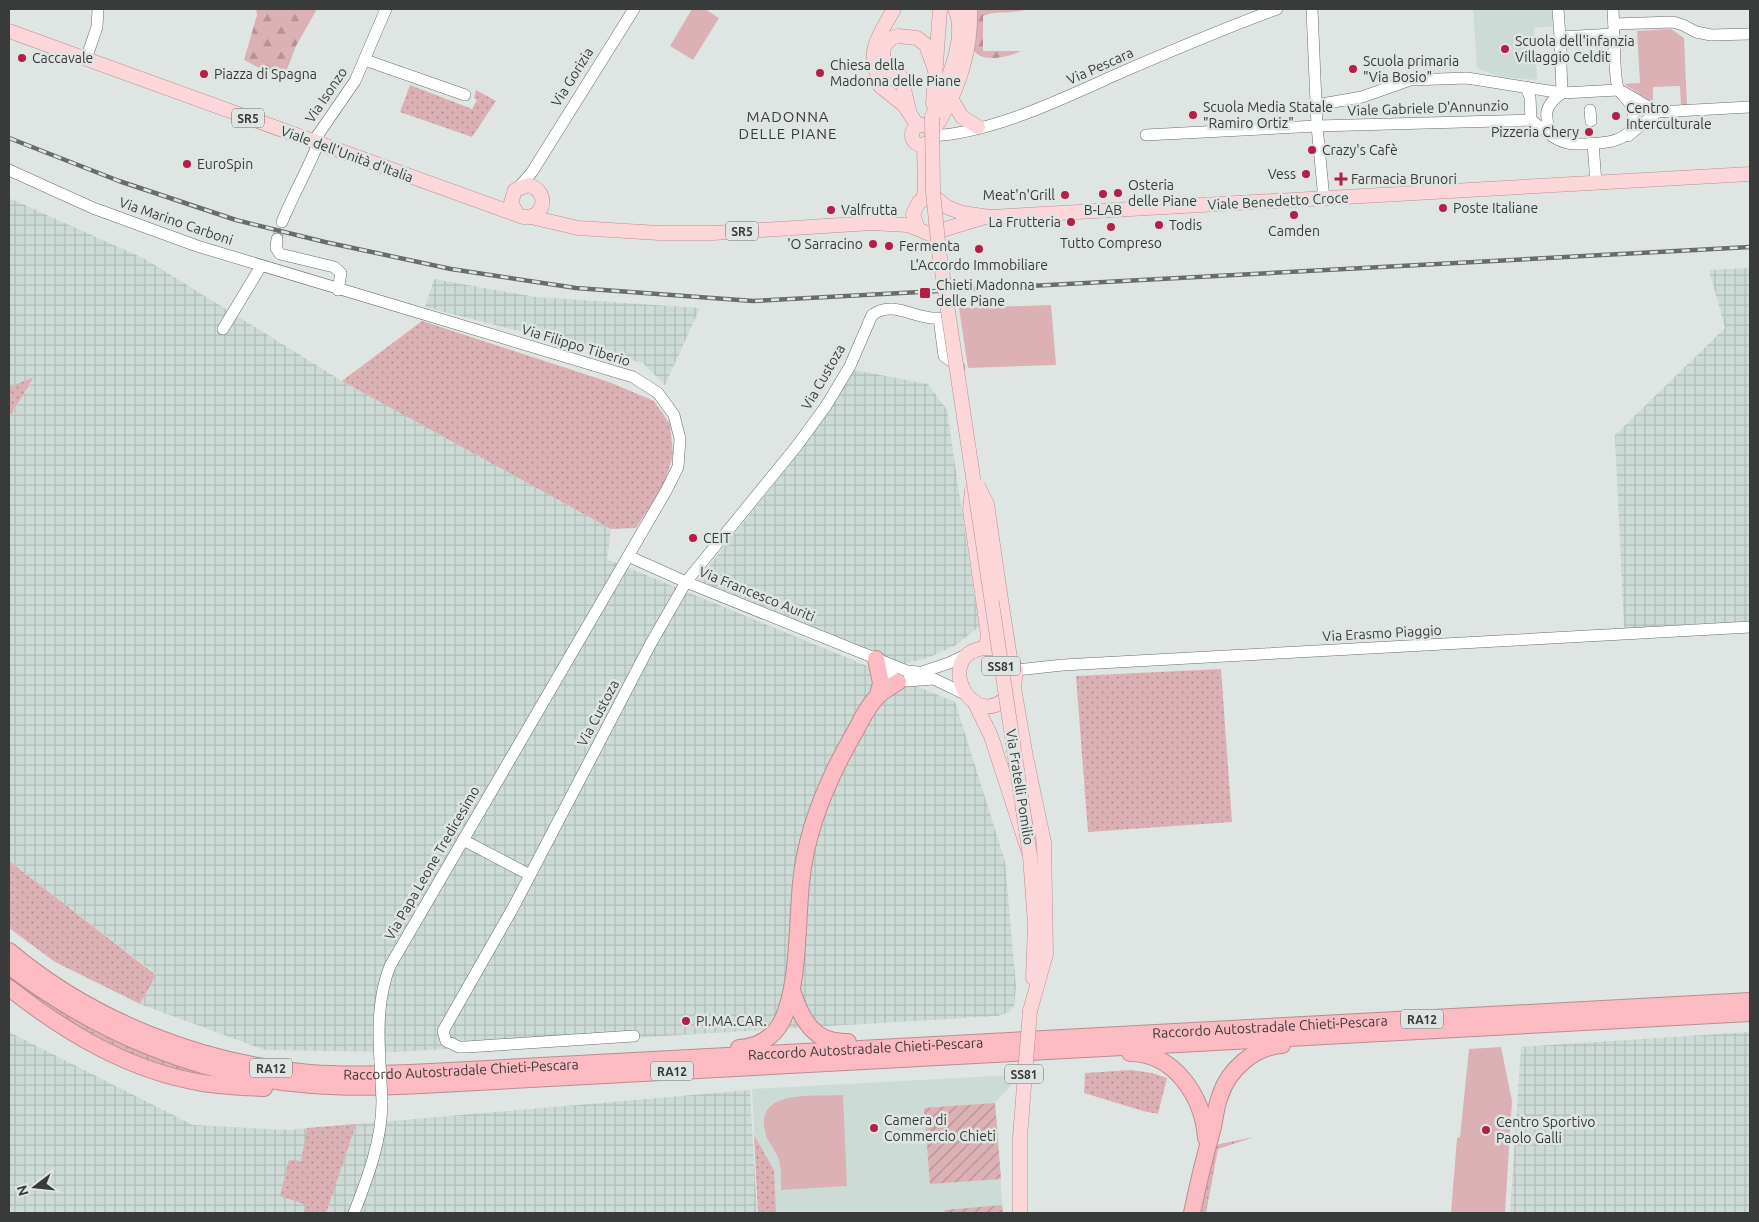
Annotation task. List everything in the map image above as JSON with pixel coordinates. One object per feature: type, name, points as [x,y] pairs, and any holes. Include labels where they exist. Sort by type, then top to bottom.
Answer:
[{"type":"highway","points":[[711,1057],[723,1050],[750,1047],[768,1038],[781,1023],[792,990],[801,880],[815,818],[844,749],[878,695],[881,683],[876,659]]},
{"type":"highway","points":[[878,695],[898,682]]},
{"type":"highway","name":"Raccordo Autostradale Chieti-Pescara","points":[[9,952],[75,997],[133,1027],[206,1054],[270,1068],[309,1073],[369,1075],[1750,1001]]},
{"type":"highway","name":"Raccordo Autostradale Chieti-Pescara","points":[[9,966],[75,1011],[140,1044],[214,1068],[297,1084],[349,1087],[404,1086],[1750,1013]]},
{"type":"highway","points":[[9,988],[74,1034],[121,1059],[146,1069],[187,1080],[226,1086],[282,1090],[297,1084]]},
{"type":"highway","points":[[792,990],[802,1018],[814,1033],[838,1043],[860,1042],[877,1048]]},
{"type":"highway","points":[[1192,1213],[1207,1143],[1220,1095],[1233,1072],[1249,1058],[1277,1045],[1332,1042],[1344,1035]]},
{"type":"highway","points":[[1096,1048],[1115,1054],[1144,1054],[1164,1063],[1176,1072],[1190,1088],[1200,1105],[1207,1143]]},
{"type":"main road","points":[[894,9],[876,42],[872,57],[880,86],[909,110]]},
{"type":"main road","points":[[876,42],[902,9]]},
{"type":"main road","name":"SS81","points":[[932,117],[940,9]]},
{"type":"main road","points":[[932,117],[959,43],[960,24],[956,9]]},
{"type":"main road","points":[[929,138],[952,100],[968,46],[970,9]]},
{"type":"main road","name":"Viale dell'Unità d'Italia","points":[[9,31],[315,143],[517,213]]},
{"type":"main road","points":[[918,229],[913,220],[923,199],[929,138],[927,126],[918,126],[909,110],[901,85],[901,77],[883,57],[884,46],[892,38],[905,36],[917,38],[926,45],[935,70]]},
{"type":"main road","points":[[879,78],[883,72],[893,70]]},
{"type":"main road","points":[[886,92],[893,92],[901,85]]},
{"type":"main road","points":[[952,100],[962,117],[978,127]]},
{"type":"main road","name":"Via Fratelli Pomilio","points":[[932,117],[933,192],[936,225],[1030,856],[1035,924],[1020,1137],[1020,1213]]},
{"type":"main road","name":"Viale Benedetto Croce","points":[[985,217],[1750,174]]},
{"type":"main road","points":[[488,203],[496,203],[529,185],[541,195],[538,213],[531,217]]},
{"type":"main road","points":[[516,191],[512,207],[517,213]]},
{"type":"main road","name":"SR5","points":[[541,195],[553,212],[563,219],[603,229]]},
{"type":"main road","name":"SR5","points":[[872,223],[903,215],[923,199],[940,200],[947,207],[962,213],[985,217]]},
{"type":"main road","points":[[944,229],[949,218],[947,207]]},
{"type":"main road","name":"SR5","points":[[517,213],[523,217],[531,217],[578,228],[678,233],[872,223],[907,225],[924,233],[934,234],[944,229],[985,217]]},
{"type":"main road","points":[[972,476],[986,504],[1014,688],[1044,842],[1046,954],[1030,1011]]},
{"type":"main road","points":[[972,476],[970,510],[988,635],[979,650],[961,666],[960,685],[991,736],[1030,856]]},
{"type":"main road","points":[[979,650],[1010,660]]},
{"type":"main road","points":[[969,698],[983,705],[1001,702],[1014,688]]},
{"type":"street","points":[[86,59],[98,27],[98,9]]},
{"type":"street","name":"Via Isonzo","points":[[282,222],[294,191],[308,171],[315,143],[355,81],[386,9]]},
{"type":"street","name":"Via Gorizia","points":[[516,191],[538,161],[634,9]]},
{"type":"street","name":"Via Pescara","points":[[929,138],[978,127],[1035,110],[1208,34],[1277,9]]},
{"type":"street","points":[[1312,9],[1317,126],[1324,198]]},
{"type":"street","points":[[1558,9],[1562,93]]},
{"type":"street","points":[[1613,9],[1618,90],[1626,98],[1632,114],[1632,126],[1625,138]]},
{"type":"street","points":[[1560,37],[1673,22],[1696,32],[1711,35],[1750,34]]},
{"type":"street","points":[[365,60],[465,95]]},
{"type":"street","points":[[1316,105],[1362,97],[1410,80],[1467,78],[1562,93],[1618,90],[1657,112],[1750,107]]},
{"type":"street","points":[[1526,87],[1530,97],[1531,120]]},
{"type":"street","points":[[1531,120],[1562,93]]},
{"type":"street","points":[[1547,105],[1547,119],[1552,136]]},
{"type":"street","points":[[1531,120],[1561,142],[1572,145],[1625,138],[1657,112]]},
{"type":"street","name":"Viale Gabriele D'Annunzio","points":[[1146,135],[1317,126],[1531,120]]},
{"type":"street","points":[[1593,143],[1596,183]]},
{"type":"street","points":[[538,161],[541,195]]},
{"type":"street","name":"Via Marino Carboni","points":[[9,170],[102,212],[197,246],[338,290]]},
{"type":"street","points":[[276,239],[276,248],[280,254],[334,267],[341,273],[338,290]]},
{"type":"street","points":[[223,329],[261,266]]},
{"type":"street","name":"Via Filippo Tiberio","points":[[338,290],[633,378],[658,393],[674,415],[680,439],[678,466],[628,556]]},
{"type":"street","name":"Via Custoza","points":[[634,1036],[459,1047],[443,1037],[443,1031],[460,998],[497,936],[650,645],[686,582],[796,447],[826,406],[850,366],[872,316],[878,311],[898,308],[922,318],[939,318],[944,356],[962,369],[1010,660]]},
{"type":"street","name":"Via Francesco Auriti","points":[[628,556],[686,582],[876,659],[907,671],[918,672]]},
{"type":"street","name":"Via Papa Leone Tredicesimo","points":[[354,1213],[371,1169],[382,1116],[380,1008],[383,983],[390,966],[628,556]]},
{"type":"street","name":"Via Erasmo Piaggio","points":[[1010,660],[1064,666],[1750,627]]},
{"type":"street","points":[[898,682],[918,672],[950,663],[979,650]]},
{"type":"street","name":"Via Francesco Auriti","points":[[876,659],[898,682]]},
{"type":"street","points":[[898,682],[934,679],[969,698]]},
{"type":"street","points":[[463,840],[530,875]]},
{"type":"shaded area","name":"Scuola dell'infanzia Villaggio Celdit","points":[[1473,9],[1553,9],[1554,26],[1534,28],[1537,80],[1501,77],[1477,68]]},
{"type":"shaded area","points":[[9,198],[145,259],[342,381],[611,529],[607,559],[955,702],[1005,861],[1016,987],[1014,1006],[1009,1012],[998,1016],[395,1052],[265,1050],[140,1004],[156,974],[9,861],[9,418],[34,378],[9,387]]},
{"type":"shaded area","points":[[1750,268],[1750,621],[1624,628],[1615,435],[1725,328],[1709,270]]},
{"type":"shaded area","points":[[434,279],[536,297],[700,308],[665,385],[643,363],[425,307]]},
{"type":"shaded area","points":[[854,370],[928,384],[947,410],[979,627],[956,645],[930,657],[904,664],[698,580],[801,450]]},
{"type":"shaded area","points":[[9,1032],[193,1125],[288,1130],[750,1090],[757,1213],[9,1213]]},
{"type":"shaded area","points":[[1750,1032],[1750,1213],[1510,1213],[1521,1047]]},
{"type":"shaded area","points":[[1013,1075],[1012,1084],[995,1103],[1003,1213],[758,1213],[752,1089]]},
{"type":"green space","points":[[256,9],[317,9],[296,46],[283,80],[244,60],[257,15]]},
{"type":"green space","points":[[692,9],[705,9],[719,18],[693,60],[670,46]]},
{"type":"green space","points":[[972,9],[1026,9],[983,16],[983,51],[1021,51],[996,58],[988,58],[977,54],[973,49],[971,40]]},
{"type":"green space","points":[[1671,29],[1684,38],[1687,105],[1681,106],[1680,86],[1653,87],[1653,103],[1624,84],[1640,83],[1637,31]]},
{"type":"green space","points":[[410,85],[472,109],[477,100],[474,98],[476,90],[496,101],[472,137],[400,112]]},
{"type":"green space","points":[[1051,305],[1056,365],[968,368],[959,308]]},
{"type":"green space","points":[[422,321],[609,382],[654,401],[670,424],[673,455],[664,485],[636,528],[611,529],[342,381]]},
{"type":"green space","points":[[34,377],[9,418],[9,387]]},
{"type":"green space","points":[[1221,669],[1232,822],[1088,832],[1076,676]]},
{"type":"green space","points":[[9,861],[156,975],[140,1004],[55,962],[9,928]]},
{"type":"green space","points":[[9,976],[62,1012],[99,1033],[167,1061],[235,1082],[124,1058],[9,985]]},
{"type":"green space","name":"Centro Sportivo Paolo Galli","points":[[1501,1047],[1512,1101],[1505,1213],[1451,1213],[1457,1138],[1460,1137],[1469,1049]]},
{"type":"green space","points":[[1131,1070],[1152,1073],[1167,1078],[1158,1114],[1084,1093],[1085,1073]]},
{"type":"green space","points":[[843,1095],[847,1186],[781,1190],[780,1164],[767,1138],[764,1122],[767,1110],[775,1103],[787,1098]]},
{"type":"green space","points":[[995,1103],[1001,1179],[930,1184],[924,1108]]},
{"type":"green space","points":[[356,1124],[326,1213],[304,1213],[307,1205],[280,1196],[289,1160],[301,1161],[307,1128]]},
{"type":"green space","points":[[754,1135],[774,1170],[776,1213],[758,1213]]},
{"type":"green space","points":[[1254,1137],[1218,1149],[1206,1213],[1198,1213],[1210,1146]]},
{"type":"green space","points":[[1002,1205],[1003,1213],[946,1213],[944,1210]]},
{"type":"tunnel","points":[[277,239],[282,222]]},
{"type":"railway","points":[[9,138],[119,181],[236,220],[325,242],[451,269],[576,288],[753,301],[1750,247]]},
{"type":"place","name":"Scuola dell'infanzia Villaggio Celdit","points":[[1505,49]]},
{"type":"place","name":"Caccavale","points":[[22,58]]},
{"type":"place","name":"Scuola primaria \"Via Bosio\"","points":[[1353,69]]},
{"type":"place","name":"Chiesa della Madonna delle Piane","points":[[820,73]]},
{"type":"place","name":"Piazza di Spagna","points":[[204,74]]},
{"type":"place","name":"Scuola Media Statale \"Ramiro Ortiz\"","points":[[1193,115]]},
{"type":"place","name":"Centro Interculturale","points":[[1616,116]]},
{"type":"place","name":"Pizzeria Chery","points":[[1589,132]]},
{"type":"place","name":"Crazy's Cafè","points":[[1312,150]]},
{"type":"place","name":"EuroSpin","points":[[187,164]]},
{"type":"place","name":"Vess","points":[[1306,174]]},
{"type":"place","name":"Farmacia Brunori","points":[[1341,179]]},
{"type":"place","name":"Osteria delle Piane","points":[[1118,193]]},
{"type":"place","name":"B-LAB","points":[[1103,194]]},
{"type":"place","name":"Meat'n'Grill","points":[[1065,195]]},
{"type":"place","name":"Poste Italiane","points":[[1443,208]]},
{"type":"place","name":"Valfrutta","points":[[831,210]]},
{"type":"place","name":"Camden","points":[[1294,215]]},
{"type":"place","name":"La Frutteria","points":[[1071,222]]},
{"type":"place","name":"Todis","points":[[1159,225]]},
{"type":"place","name":"Tutto Compreso","points":[[1111,227]]},
{"type":"place","name":"'O Sarracino","points":[[873,244]]},
{"type":"place","name":"Fermenta","points":[[889,246]]},
{"type":"place","name":"L'Accordo Immobiliare","points":[[979,249]]},
{"type":"place","name":"Chieti Madonna delle Piane","points":[[925,293]]},
{"type":"place","name":"CEIT","points":[[693,538]]},
{"type":"place","name":"PI.MA.CAR.","points":[[686,1021]]},
{"type":"place","name":"Camera di Commercio Chieti","points":[[874,1128]]},
{"type":"place","name":"Centro Sportivo Paolo Galli","points":[[1486,1130]]},
{"type":"district","name":"MADONNA DELLE PIANE","points":[[788,124]]}]
